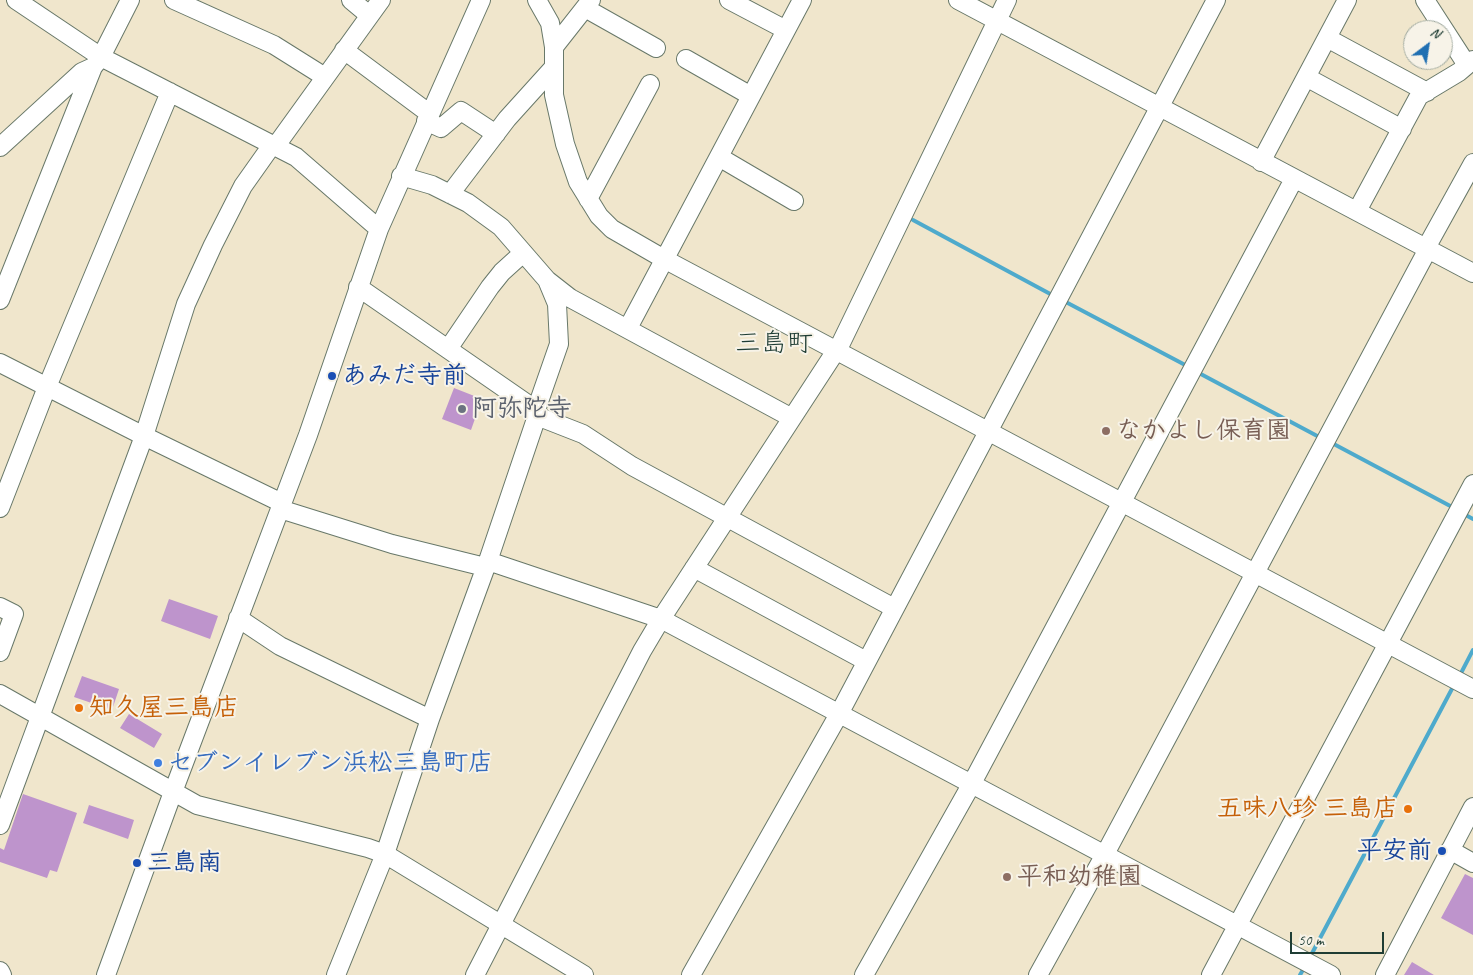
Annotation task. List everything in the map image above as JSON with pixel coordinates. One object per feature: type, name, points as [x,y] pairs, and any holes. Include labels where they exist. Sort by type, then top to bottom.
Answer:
[{"type":"street","points":[[16,0],[97,62],[170,92],[296,157],[379,229]]},
{"type":"street","points":[[0,300],[97,62],[130,0]]},
{"type":"street","points":[[174,0],[274,46],[325,77]]},
{"type":"street","points":[[351,0],[369,16]]},
{"type":"street","points":[[0,825],[144,436],[186,304],[213,244],[243,186],[380,0]]},
{"type":"street","points":[[106,975],[308,435],[379,229],[481,0]]},
{"type":"street","points":[[537,0],[550,23],[554,47],[554,95],[564,144],[578,182],[599,216],[612,229],[664,259],[1473,689]]},
{"type":"street","points":[[729,0],[786,30]]},
{"type":"street","points":[[628,328],[802,0]]},
{"type":"street","points":[[958,0],[1473,273]]},
{"type":"street","points":[[475,975],[660,619],[837,350],[1007,0]]},
{"type":"street","points":[[1261,162],[1347,0]]},
{"type":"street","points":[[1357,211],[1419,96],[1468,69],[1425,0]]},
{"type":"street","points":[[692,975],[839,714],[1159,107],[1212,2]]},
{"type":"street","points":[[554,47],[588,4],[656,48]]},
{"type":"street","points":[[1327,38],[1427,92]]},
{"type":"street","points":[[344,50],[441,128],[461,111],[496,134]]},
{"type":"street","points":[[686,59],[751,96]]},
{"type":"street","points":[[0,146],[82,72],[97,62]]},
{"type":"street","points":[[450,194],[506,119],[554,67]]},
{"type":"street","points":[[1306,78],[1402,129]]},
{"type":"street","points":[[588,199],[650,84]]},
{"type":"street","points":[[0,508],[170,92]]},
{"type":"street","points":[[718,157],[794,201]]},
{"type":"street","points":[[1038,975],[1104,856],[1427,248],[1471,173]]},
{"type":"street","points":[[401,176],[432,185],[468,203],[501,227],[547,280],[570,298],[792,418]]},
{"type":"street","points":[[864,975],[971,785],[1294,179]]},
{"type":"street","points":[[448,349],[490,287],[502,272],[523,253]]},
{"type":"street","points":[[336,975],[385,854],[430,719],[487,564],[559,344],[556,304],[547,280]]},
{"type":"street","points":[[358,287],[536,413],[583,434],[632,466],[894,608]]},
{"type":"street","points":[[0,363],[281,506],[392,544],[487,564],[660,619],[1331,975]]},
{"type":"street","points":[[1211,975],[1473,484]]},
{"type":"street","points":[[694,568],[866,660]]},
{"type":"street","points":[[0,607],[14,614],[0,652]]},
{"type":"street","points":[[238,618],[280,646],[430,719]]},
{"type":"street","points":[[0,694],[197,805],[368,848],[385,854],[584,975]]},
{"type":"street","points":[[1385,975],[1473,807]]},
{"type":"street","points":[[1450,850],[1473,863]]},
{"type":"street","points":[[0,971],[2,975]]},
{"type":"building","name":"阿弥陀寺","points":[[454,388],[482,399],[471,430],[442,419]]},
{"type":"building","points":[[169,599],[218,616],[210,639],[161,621]]},
{"type":"building","points":[[82,676],[119,689],[112,710],[74,697]]},
{"type":"building","points":[[129,714],[162,734],[154,748],[120,728]]},
{"type":"building","points":[[23,794],[77,813],[57,872],[50,870],[47,878],[0,862],[0,848],[4,850]]},
{"type":"building","points":[[89,805],[134,820],[128,839],[83,823]]},
{"type":"building","points":[[1465,874],[1473,878],[1473,935],[1441,918]]},
{"type":"building","points":[[1412,962],[1434,975],[1404,975]]},
{"type":"waterway","points":[[913,220],[1054,296]]},
{"type":"waterway","points":[[1062,300],[1189,367]]},
{"type":"waterway","points":[[1197,372],[1321,438]]},
{"type":"waterway","points":[[1330,442],[1454,508]]},
{"type":"waterway","points":[[1462,513],[1473,519]]},
{"type":"waterway","points":[[1459,677],[1473,650]]},
{"type":"waterway","points":[[1309,959],[1454,685]]},
{"type":"waterway","points":[[1300,975],[1304,968]]},
{"type":"place","name":"あみだ寺前","points":[[332,376]]},
{"type":"place","name":"阿弥陀寺","points":[[462,409]]},
{"type":"place","name":"なかよし保育園","points":[[1106,431]]},
{"type":"place","name":"知久屋三島店","points":[[79,708]]},
{"type":"place","name":"セブンイレブン浜松三島町店","points":[[158,763]]},
{"type":"place","name":"五味八珍 三島店","points":[[1408,809]]},
{"type":"place","name":"平安前","points":[[1442,851]]},
{"type":"place","name":"三島南","points":[[137,863]]},
{"type":"place","name":"平和幼稚園","points":[[1007,877]]},
{"type":"district","name":"三島町","points":[[774,344]]}]
